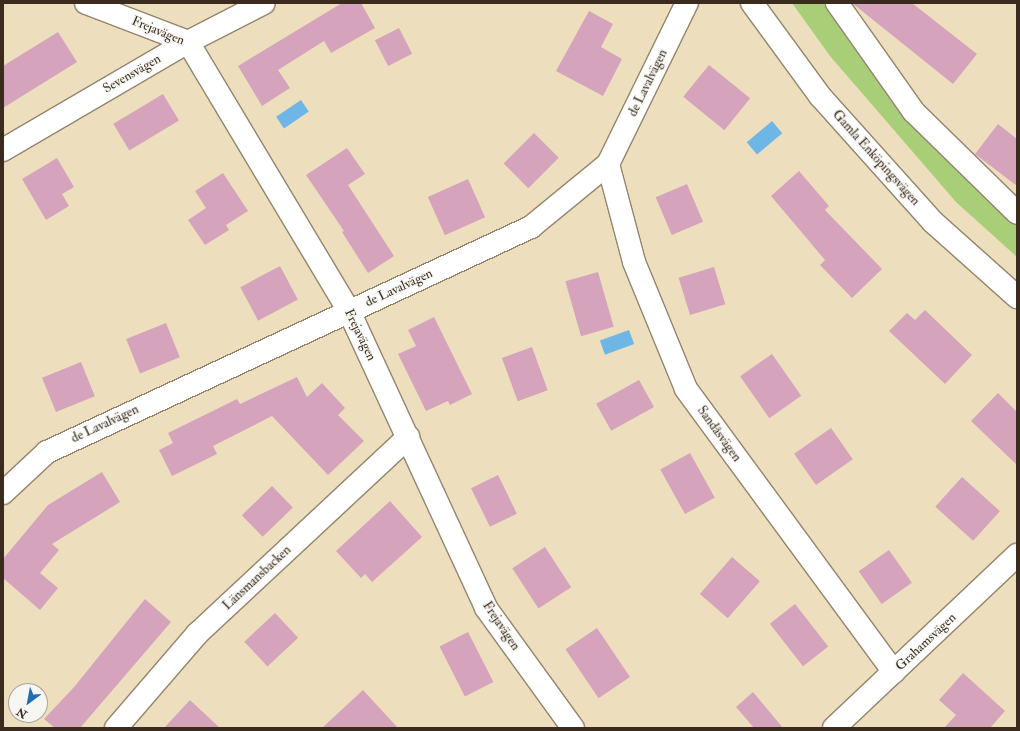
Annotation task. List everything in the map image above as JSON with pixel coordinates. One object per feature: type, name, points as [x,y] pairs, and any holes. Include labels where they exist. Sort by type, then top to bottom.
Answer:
[{"type":"street","name":"Frejavägen","points":[[86,3],[188,42],[349,311],[486,608],[573,728]]},
{"type":"street","name":"Sevensvägen","points":[[3,150],[188,42],[264,3]]},
{"type":"street","name":"de Lavalvägen","points":[[3,494],[47,452],[531,227],[608,164],[687,3]]},
{"type":"street","name":"Gamla Enköpingsvägen","points":[[752,3],[820,96],[933,222],[1017,297]]},
{"type":"street","points":[[837,3],[914,112],[1017,213]]},
{"type":"street","name":"Sandåsvägen","points":[[608,164],[634,262],[686,389],[894,672]]},
{"type":"street","name":"Länsmansbacken","points":[[116,728],[197,634],[408,437]]},
{"type":"street","name":"Grahamsvägen","points":[[834,728],[1017,555]]},
{"type":"green space","points":[[792,3],[827,3],[1017,222],[1017,257],[956,202],[830,56]]},
{"type":"water","points":[[301,100],[309,112],[284,128],[276,117]]},
{"type":"water","points":[[772,121],[782,133],[757,154],[747,142]]},
{"type":"water","points":[[629,330],[634,344],[605,355],[600,341]]},
{"type":"building","points":[[342,3],[361,3],[375,28],[331,53],[324,41],[278,70],[290,88],[262,106],[238,66]]},
{"type":"building","points":[[852,3],[912,3],[977,54],[953,84]]},
{"type":"building","points":[[589,11],[613,24],[601,47],[622,59],[603,96],[556,71]]},
{"type":"building","points":[[399,28],[412,54],[388,66],[375,40]]},
{"type":"building","points":[[58,32],[77,62],[3,108],[3,66]]},
{"type":"building","points":[[709,65],[750,98],[724,130],[683,97]]},
{"type":"building","points":[[163,94],[179,121],[129,150],[113,124]]},
{"type":"building","points":[[998,124],[1017,139],[1017,186],[975,154]]},
{"type":"building","points":[[534,133],[559,158],[528,188],[504,163]]},
{"type":"building","points":[[347,148],[365,174],[348,185],[394,256],[368,273],[342,232],[344,231],[306,175]]},
{"type":"building","points":[[57,158],[74,187],[62,194],[69,206],[46,220],[22,179]]},
{"type":"building","points":[[799,171],[829,206],[825,210],[882,269],[852,298],[820,265],[825,260],[771,196]]},
{"type":"building","points":[[223,173],[248,211],[226,225],[229,230],[205,245],[188,220],[206,208],[195,191]]},
{"type":"building","points":[[468,179],[485,217],[445,235],[428,197]]},
{"type":"building","points":[[687,184],[703,222],[672,235],[656,197]]},
{"type":"building","points":[[280,266],[298,300],[258,321],[240,287]]},
{"type":"building","points":[[714,267],[725,304],[690,315],[679,278]]},
{"type":"building","points":[[598,272],[614,327],[581,336],[565,281]]},
{"type":"building","points":[[925,310],[972,355],[945,384],[889,331],[907,313],[915,320]]},
{"type":"building","points":[[434,317],[472,394],[450,405],[448,401],[426,411],[398,354],[416,346],[408,330]]},
{"type":"building","points":[[166,323],[180,357],[140,373],[126,339]]},
{"type":"building","points":[[532,347],[548,390],[518,401],[502,358]]},
{"type":"building","points":[[772,354],[801,396],[769,418],[740,376]]},
{"type":"building","points":[[81,362],[95,396],[56,412],[42,378]]},
{"type":"building","points":[[297,377],[307,397],[322,383],[345,408],[338,415],[364,441],[328,475],[272,416],[213,446],[217,454],[172,476],[159,450],[173,443],[168,433],[237,399],[240,404]]},
{"type":"building","points":[[639,380],[654,407],[611,431],[596,404]]},
{"type":"building","points":[[998,393],[1017,412],[1017,465],[971,421]]},
{"type":"building","points":[[831,428],[853,459],[816,485],[794,454]]},
{"type":"building","points":[[690,453],[715,498],[685,514],[660,469]]},
{"type":"building","points":[[102,472],[120,502],[52,544],[59,550],[40,573],[58,588],[40,610],[3,578],[3,559],[48,505]]},
{"type":"building","points":[[498,475],[517,514],[490,527],[471,488]]},
{"type":"building","points":[[962,477],[1000,511],[973,541],[935,507]]},
{"type":"building","points":[[272,486],[293,508],[263,537],[242,515]]},
{"type":"building","points":[[390,501],[422,537],[372,582],[365,574],[361,578],[336,551]]},
{"type":"building","points":[[545,547],[571,587],[538,608],[512,568]]},
{"type":"building","points":[[889,550],[912,583],[882,604],[859,571]]},
{"type":"building","points":[[732,557],[760,581],[728,618],[700,594]]},
{"type":"building","points":[[145,599],[171,622],[80,728],[55,728],[48,722],[48,715],[75,686]]},
{"type":"building","points":[[795,604],[828,647],[803,666],[770,624]]},
{"type":"building","points":[[275,613],[298,638],[267,667],[244,642]]},
{"type":"building","points":[[597,628],[630,677],[598,698],[565,649]]},
{"type":"building","points":[[468,632],[493,682],[465,696],[439,647]]},
{"type":"building","points":[[963,673],[1005,711],[990,728],[944,728],[956,715],[939,700]]},
{"type":"building","points":[[363,690],[398,728],[322,728]]},
{"type":"building","points":[[753,692],[783,728],[754,728],[736,707]]},
{"type":"building","points":[[190,700],[220,728],[164,728]]}]
